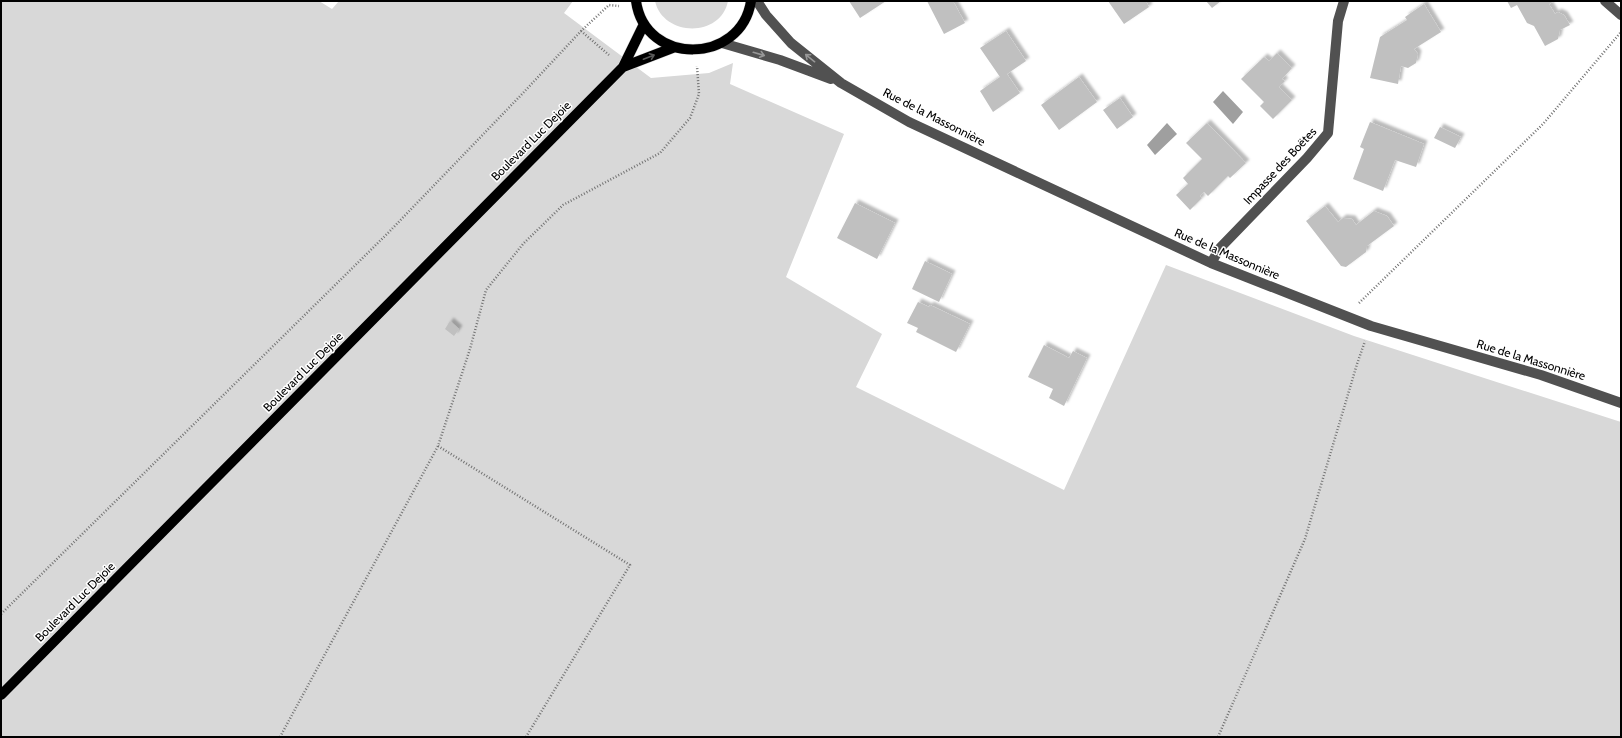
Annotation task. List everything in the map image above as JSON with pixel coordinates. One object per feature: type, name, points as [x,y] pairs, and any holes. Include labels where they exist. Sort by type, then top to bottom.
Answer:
[{"type":"main road","points":[[637,5],[644,24],[663,42],[675,47],[697,50],[710,48],[722,43],[734,34],[744,22],[750,8],[751,1]]},
{"type":"main road","name":"Boulevard Luc Dejoie","points":[[1,695],[623,67],[644,24]]},
{"type":"main road","name":"Boulevard Luc Dejoie","points":[[623,67],[675,47]]},
{"type":"street","name":"Rue de la Massonnière","points":[[757,1],[766,15],[791,43],[841,83],[909,122],[1211,263],[1371,326],[1541,375],[1621,402]]},
{"type":"street","name":"Impasse des Boëtes","points":[[1211,263],[1220,248],[1307,158],[1328,133],[1338,21],[1344,1]]},
{"type":"street","points":[[1606,1],[1621,15]]},
{"type":"street","name":"Rue de la Massonnière","points":[[722,43],[780,60],[841,83]]},
{"type":"path","points":[[1,614],[389,232],[581,31],[609,5],[637,5]]},
{"type":"path","points":[[581,31],[623,67]]},
{"type":"path","points":[[1346,316],[1544,124],[1621,32]]},
{"type":"path","points":[[280,737],[438,446],[470,349],[486,290],[523,244],[563,205],[660,153],[690,118],[699,94],[697,50]]},
{"type":"path","points":[[1218,737],[1305,539],[1357,364],[1371,326]]},
{"type":"path","points":[[438,446],[630,565],[526,737]]},
{"type":"shaded area","points":[[1,1],[319,1],[332,9],[339,1],[573,1],[564,13],[651,78],[709,73],[733,63],[730,84],[844,134],[786,277],[882,334],[856,387],[1064,490],[1166,265],[1354,336],[1621,422],[1621,737],[1,737]]},
{"type":"shaded area","points":[[655,1],[728,1],[723,13],[715,22],[704,27],[692,28],[680,27],[669,21],[660,13]]},
{"type":"shaded area","points":[[1223,91],[1243,112],[1233,124],[1213,102]]},
{"type":"shaded area","points":[[1167,123],[1177,134],[1155,155],[1147,145]]},
{"type":"building","points":[[849,1],[886,1],[860,18]]},
{"type":"building","points":[[927,1],[953,1],[965,23],[944,34]]},
{"type":"building","points":[[1108,1],[1146,1],[1149,7],[1124,24]]},
{"type":"building","points":[[1206,1],[1221,1],[1212,8]]},
{"type":"building","points":[[1507,1],[1554,1],[1549,4],[1555,14],[1558,12],[1564,15],[1570,25],[1560,30],[1558,39],[1545,46],[1534,26],[1527,23],[1517,5],[1511,8]]},
{"type":"building","points":[[1424,4],[1441,32],[1414,49],[1418,54],[1416,63],[1408,68],[1401,66],[1398,84],[1370,78],[1380,37],[1407,20],[1405,17]]},
{"type":"building","points":[[1006,31],[1026,61],[1007,74],[1020,93],[993,112],[980,91],[1000,77],[980,48]]},
{"type":"building","points":[[1277,53],[1292,68],[1282,79],[1285,81],[1279,87],[1292,100],[1273,119],[1260,106],[1264,102],[1241,79],[1264,57],[1269,61]]},
{"type":"building","points":[[1079,77],[1097,102],[1059,130],[1041,105]]},
{"type":"building","points":[[1120,98],[1133,117],[1117,129],[1103,110]]},
{"type":"building","points":[[1370,122],[1424,144],[1416,167],[1395,160],[1383,191],[1353,179],[1364,149],[1360,147]]},
{"type":"building","points":[[1207,123],[1246,163],[1230,178],[1228,176],[1208,196],[1204,192],[1200,196],[1202,198],[1190,210],[1176,195],[1188,184],[1183,178],[1202,159],[1186,143]]},
{"type":"building","points":[[1440,127],[1461,137],[1455,148],[1434,138]]},
{"type":"building","points":[[855,203],[895,223],[877,259],[837,238]]},
{"type":"building","points":[[1325,206],[1338,222],[1343,218],[1352,219],[1356,225],[1374,211],[1387,216],[1394,226],[1367,246],[1366,252],[1346,267],[1341,266],[1306,221]]},
{"type":"building","points":[[925,261],[952,274],[939,302],[912,289]]},
{"type":"building","points":[[918,302],[929,307],[930,305],[970,324],[956,352],[916,332],[918,328],[907,323]]},
{"type":"building","points":[[450,321],[459,329],[454,336],[445,329]]},
{"type":"building","points":[[1044,345],[1069,358],[1073,351],[1087,358],[1064,406],[1049,398],[1053,389],[1028,377]]}]
